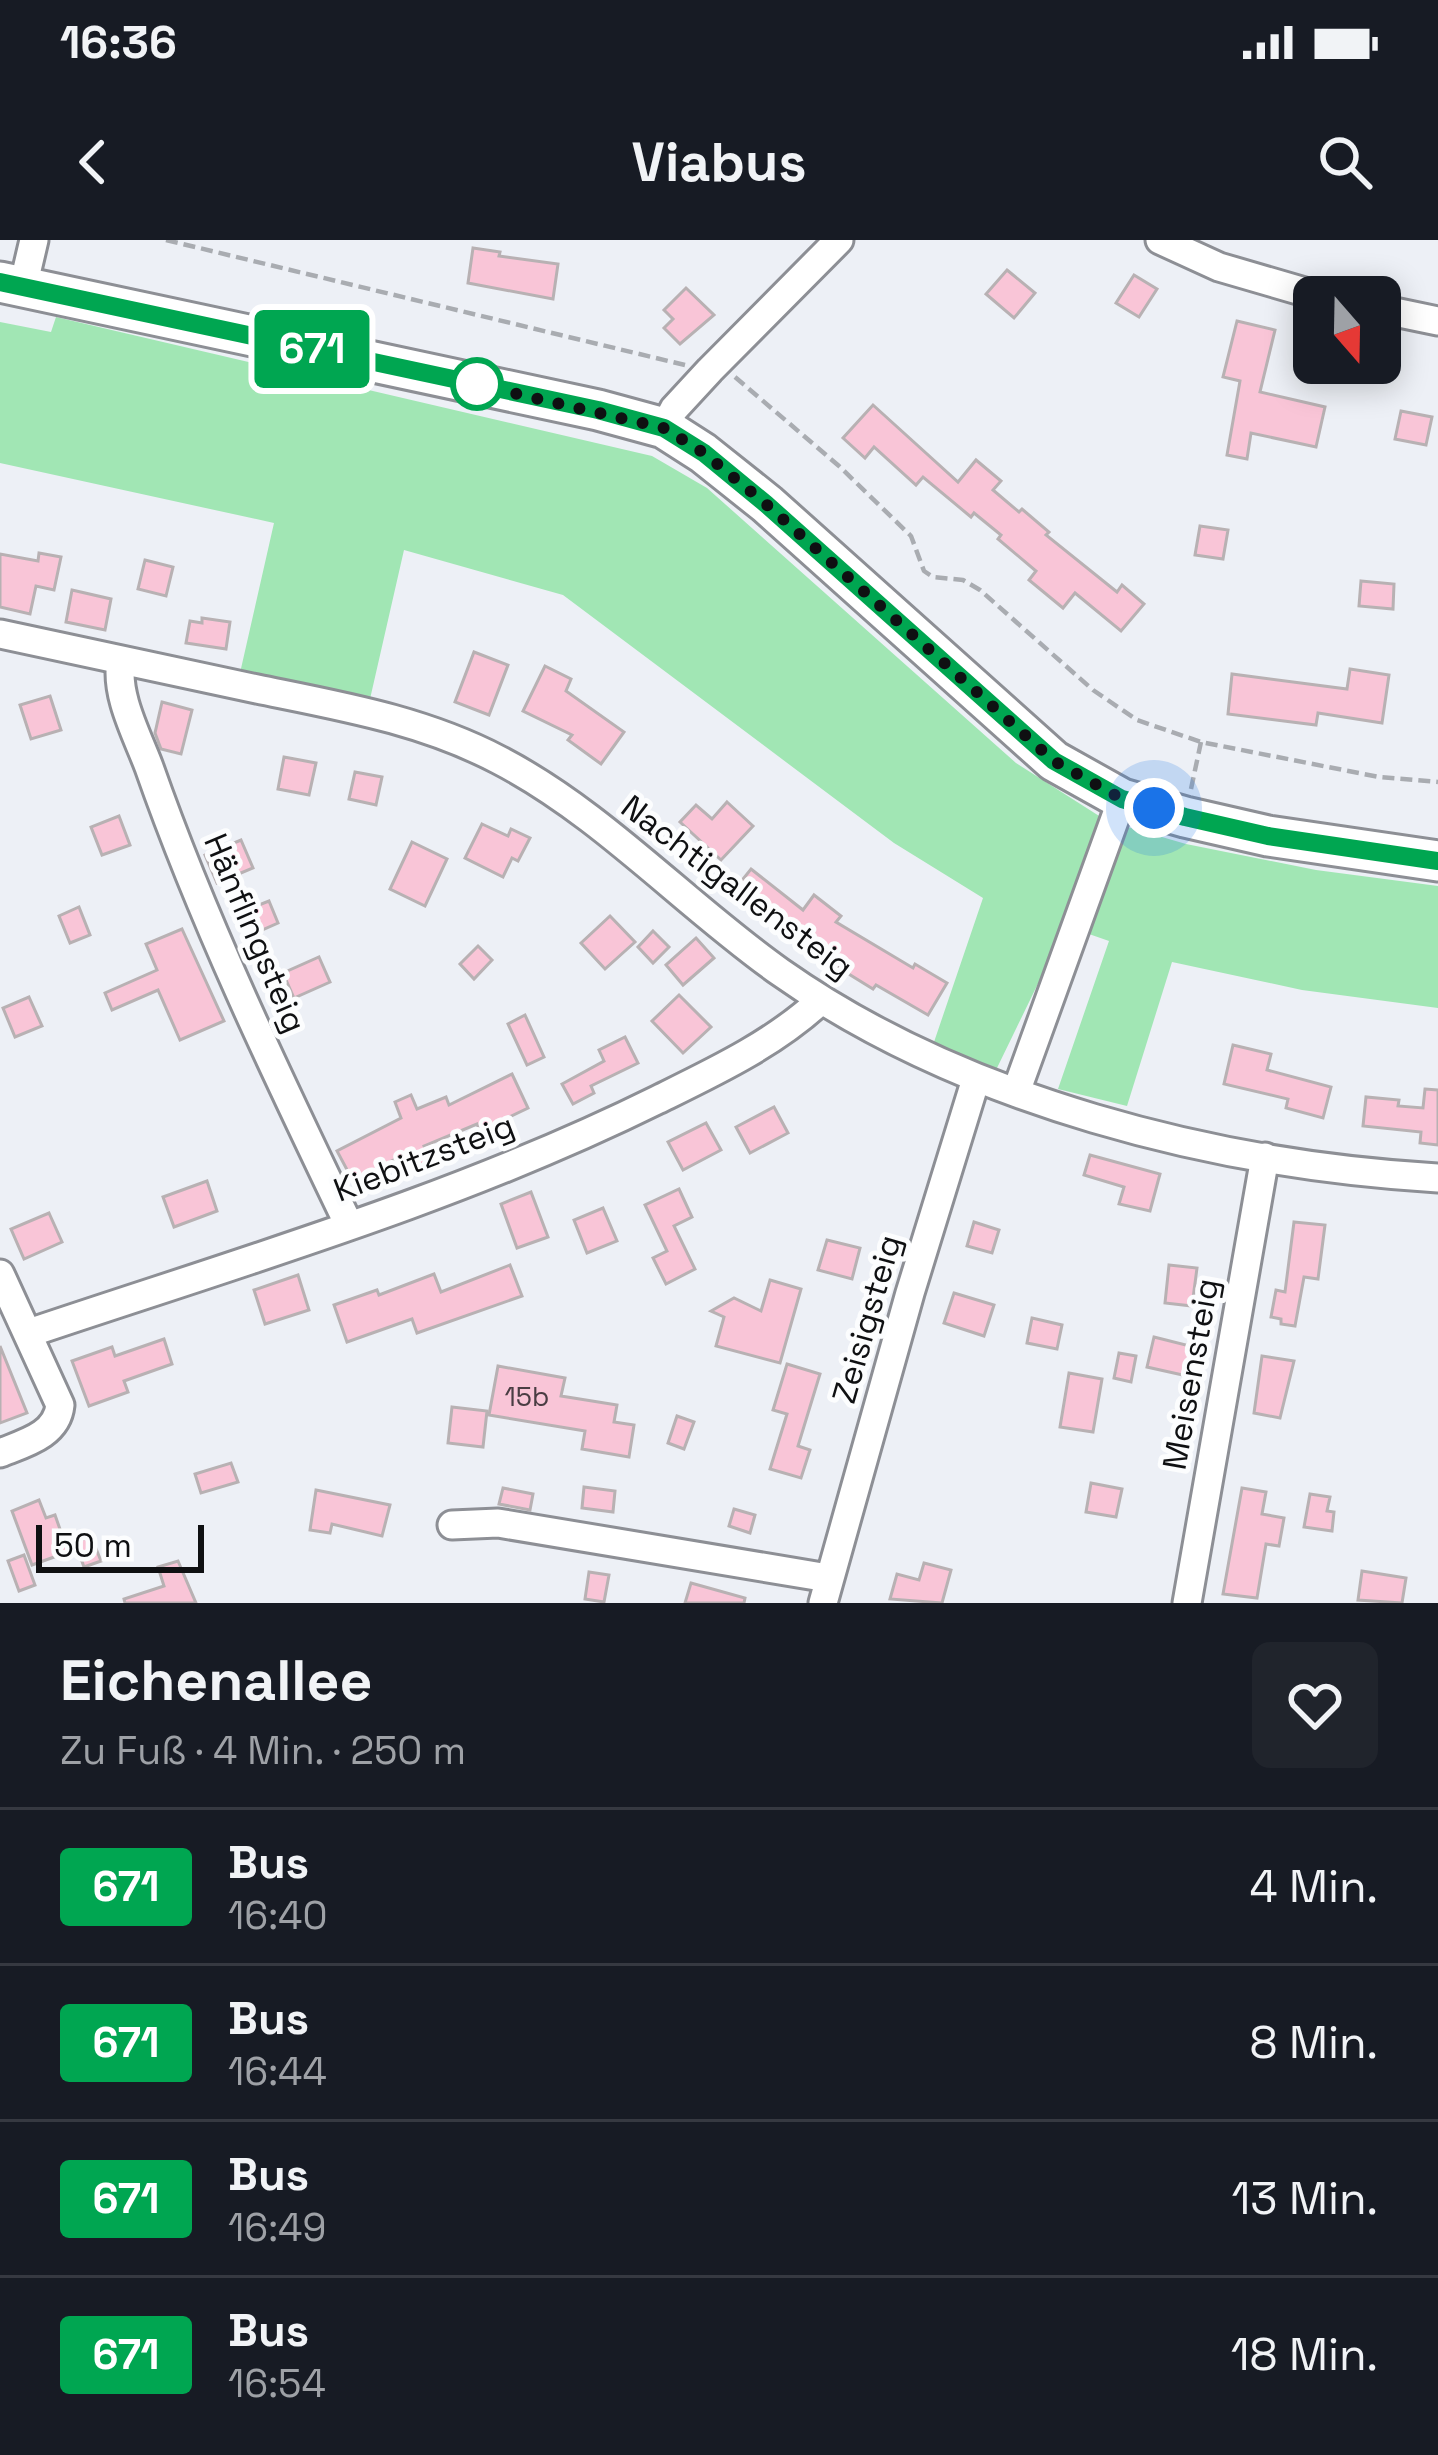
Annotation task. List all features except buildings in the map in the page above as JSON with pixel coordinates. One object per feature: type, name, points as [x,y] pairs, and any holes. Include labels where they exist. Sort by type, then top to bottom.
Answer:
[{"type":"main road","points":[[11,285],[664,428],[704,453],[766,504],[1054,761],[1122,799],[1185,817],[1268,836],[1438,861]]},
{"type":"street","points":[[11,285],[34,240]]},
{"type":"street","points":[[664,428],[674,409],[710,370],[839,240]]},
{"type":"street","points":[[1160,240],[1219,267],[1293,289]]},
{"type":"street","points":[[1401,313],[1438,321]]},
{"type":"street","name":"Nachtigallensteig","points":[[0,634],[400,718],[497,759],[549,788],[711,921],[821,1000],[976,1079],[1136,1129],[1265,1157],[1382,1175],[1438,1178]]},
{"type":"street","name":"Hänflingsteig","points":[[121,661],[122,691],[170,827],[253,1024],[349,1225]]},
{"type":"street","points":[[1016,1091],[1122,799]]},
{"type":"street","name":"Kiebitzsteig","points":[[29,1334],[349,1225],[602,1127],[726,1066],[796,1023],[821,1000]]},
{"type":"street","name":"Zeisigsteig","points":[[452,1525],[498,1523],[825,1591],[976,1079]]},
{"type":"street","name":"Meisensteig","points":[[1187,1603],[1265,1157]]},
{"type":"street","points":[[0,1274],[60,1405],[58,1419],[47,1431],[0,1453]]},
{"type":"path","points":[[166,240],[710,370],[727,370],[839,466],[910,536],[924,571],[933,577],[963,580],[980,590],[1093,690],[1137,720],[1201,742],[1379,777],[1438,782]]},
{"type":"path","points":[[1185,817],[1201,742]]},
{"type":"green space","points":[[56,317],[652,456],[707,488],[1016,763],[1107,821],[1186,844],[1316,870],[1438,886],[1438,1008],[1302,990],[1172,962],[1127,1106],[1058,1089],[1109,941],[1066,926],[996,1070],[934,1042],[983,898],[894,843],[563,595],[404,550],[370,699],[240,673],[274,523],[0,463],[0,322],[51,332]]},
{"type":"bus line","name":"671","points":[[0,282],[664,428],[704,453],[766,504],[1054,761],[1093,784],[1122,799],[1268,836],[1438,861]]},
{"type":"route","points":[[477,384],[465,382],[664,428],[704,453],[1054,761],[1122,799],[1154,808]]}]
